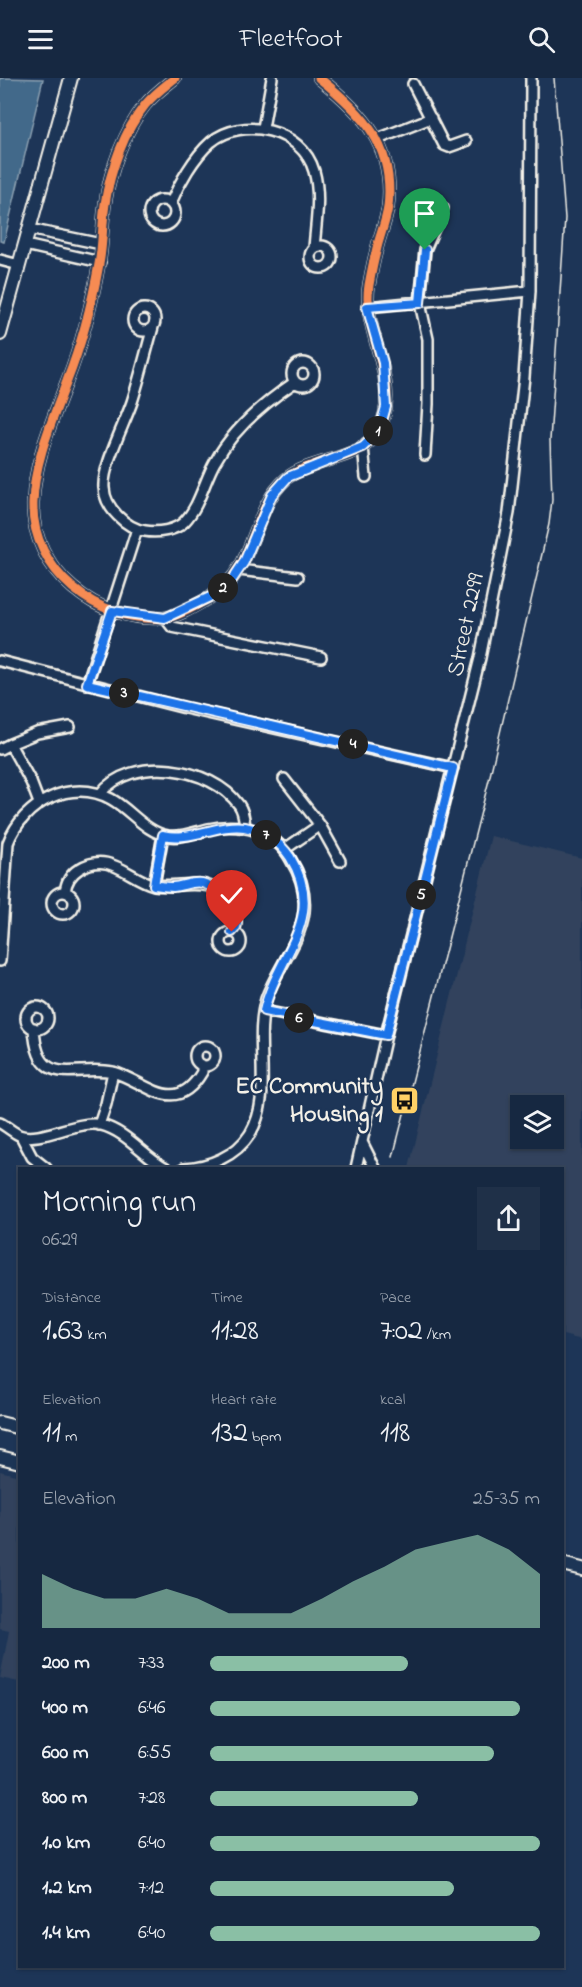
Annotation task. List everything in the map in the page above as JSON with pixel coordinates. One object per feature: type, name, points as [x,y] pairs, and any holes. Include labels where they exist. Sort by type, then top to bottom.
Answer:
[{"type":"street","points":[[0,334],[71,78]]},
{"type":"street","points":[[175,78],[146,103],[130,127],[115,164],[105,203],[100,262],[75,361],[48,432],[36,474],[32,506],[40,545],[60,576],[84,597],[112,611],[165,618],[212,596],[230,583],[272,495],[288,477],[363,447],[379,431],[386,407],[383,363],[367,307],[375,253],[388,208],[388,170],[378,139],[344,98],[319,78]]},
{"type":"street","points":[[263,128],[272,78]]},
{"type":"street","name":"Street 2299","points":[[356,1167],[386,1035],[480,658],[507,522],[524,377],[530,291],[531,78]]},
{"type":"street","points":[[412,84],[444,145],[449,147],[466,141]]},
{"type":"street","points":[[378,139],[431,118]]},
{"type":"street","points":[[166,201],[212,142],[235,130],[263,128],[285,136],[303,152],[313,168],[317,189],[315,234],[318,247]]},
{"type":"street","points":[[425,455],[428,339],[420,303],[425,250],[443,208]]},
{"type":"street","points":[[29,229],[101,244]]},
{"type":"street","points":[[48,250],[53,245],[52,235]]},
{"type":"street","points":[[25,245],[100,262]]},
{"type":"street","points":[[0,260],[19,265]]},
{"type":"street","points":[[367,307],[530,291]]},
{"type":"street","points":[[147,345],[142,331],[135,326],[133,318],[140,309],[148,309],[156,319],[104,487],[109,505],[121,519],[137,529],[164,532],[183,524],[194,508],[216,460],[228,441],[272,398],[295,382]]},
{"type":"street","points":[[142,331],[153,327]]},
{"type":"street","points":[[363,447],[366,477]]},
{"type":"street","points":[[87,684],[137,529]]},
{"type":"street","points":[[238,570],[298,577]]},
{"type":"street","points":[[165,618],[172,627],[321,657]]},
{"type":"street","points":[[0,661],[87,684],[453,768]]},
{"type":"street","points":[[0,749],[37,733],[70,727]]},
{"type":"street","points":[[10,744],[31,782],[39,803]]},
{"type":"street","points":[[100,794],[108,784],[125,775],[151,769],[177,771],[212,784],[238,803],[243,812],[245,827]]},
{"type":"street","points":[[284,779],[320,825],[340,861]]},
{"type":"street","points":[[0,960],[8,843],[16,826],[28,811],[54,796],[75,792],[100,794],[121,806],[150,829],[163,835],[181,836],[220,827],[245,827],[267,836],[285,849],[302,882],[304,915],[293,946],[267,999],[264,1011],[260,1035],[260,1096],[254,1125],[239,1148],[216,1165],[195,1167]]},
{"type":"street","points":[[285,849],[320,825]]},
{"type":"street","points":[[154,885],[163,835]]},
{"type":"street","points":[[65,892],[73,874],[84,866],[98,861],[113,864],[146,883],[154,885],[172,887],[197,883],[217,890],[226,897],[235,914],[234,932]]},
{"type":"street","points":[[264,1011],[386,1035]]},
{"type":"street","points":[[34,1028],[38,1052],[42,1059],[64,1073],[99,1070],[113,1072],[126,1076],[155,1093],[169,1094],[192,1086],[202,1071],[202,1065]]},
{"type":"street","points":[[99,1125],[113,1072]]},
{"type":"street","points":[[1,1126],[21,1136],[43,1134],[89,1124],[99,1125],[120,1135],[165,1167]]},
{"type":"street","points":[[21,1136],[32,1157],[45,1167]]},
{"type":"street","points":[[362,1142],[374,1167]]},
{"type":"street","points":[[0,1423],[18,1428]]},
{"type":"street","points":[[0,1457],[18,1462]]},
{"type":"street","points":[[564,1564],[582,1569]]},
{"type":"shaded area","points":[[0,78],[43,79],[4,242],[0,241]]},
{"type":"shaded area","points":[[491,836],[582,858],[582,1340],[564,1335],[564,1167],[409,1167]]},
{"type":"shaded area","points":[[0,1471],[18,1476],[18,1682],[0,1678],[9,1631],[0,1629]]},
{"type":"tram line","points":[[393,1157],[489,780],[549,524],[552,500],[550,440],[565,218],[554,78]]},
{"type":"cycle path","points":[[175,78],[137,115],[114,165],[105,204],[100,256],[90,308],[77,352],[50,425],[34,487],[35,528],[43,550],[56,571],[73,588],[93,602],[115,612],[139,617],[163,618],[175,615],[212,596],[227,584],[238,570],[266,507],[274,492],[286,479],[309,467],[361,448],[379,430],[385,412],[386,394],[368,303],[372,268],[388,207],[389,185],[386,166],[381,149],[362,118],[319,78]]},
{"type":"place","name":"EC Community Housing 1","points":[[404,1101]]},
{"type":"route","points":[[232,932],[236,926],[235,914],[226,897],[217,890],[202,883],[172,887],[154,885],[163,835],[181,836],[220,827],[245,827],[267,836],[285,849],[302,882],[304,915],[293,946],[267,999],[264,1011],[386,1035],[453,768],[87,684],[112,611],[165,618],[212,596],[230,583],[244,562],[272,495],[288,477],[363,447],[379,431],[386,407],[383,363],[367,307],[420,303],[425,250]]}]
